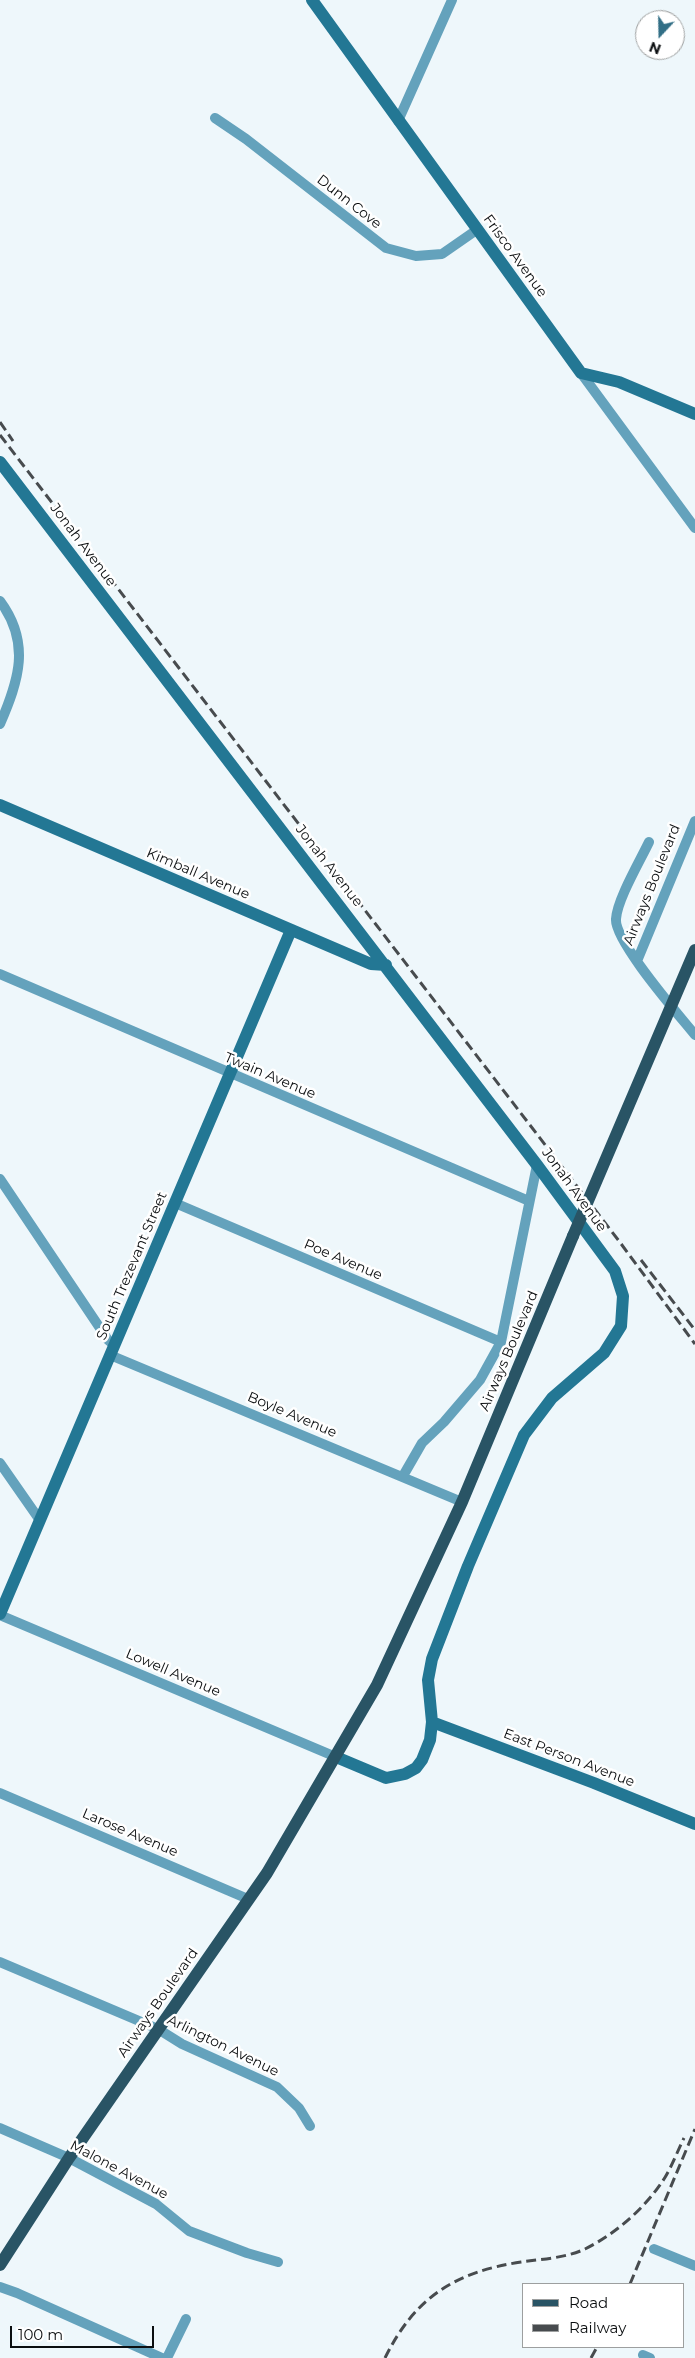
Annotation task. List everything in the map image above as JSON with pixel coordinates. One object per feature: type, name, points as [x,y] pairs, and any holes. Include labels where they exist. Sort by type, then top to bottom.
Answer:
[{"type":"main road","name":"Airways Boulevard","points":[[0,2264],[69,2158],[267,1873],[377,1685],[462,1502],[695,950]]},
{"type":"street","name":"Frisco Avenue","points":[[312,0],[398,122],[695,528]]},
{"type":"street","points":[[398,122],[452,0]]},
{"type":"street","name":"Dunn Cove","points":[[215,118],[246,139],[386,248],[416,256],[442,254],[478,229]]},
{"type":"street","points":[[581,373],[619,382],[695,414]]},
{"type":"street","name":"Jonah Avenue","points":[[0,462],[386,965],[615,1271],[623,1296],[621,1326],[604,1353],[552,1398],[524,1435],[468,1566],[432,1659],[428,1680],[432,1722]]},
{"type":"street","points":[[0,601],[14,625],[20,665],[12,695],[0,724]]},
{"type":"street","name":"Kimball Avenue","points":[[0,805],[371,964],[386,965]]},
{"type":"street","name":"Airways Boulevard","points":[[637,961],[695,821]]},
{"type":"street","points":[[649,842],[618,909],[616,919],[618,932],[637,961],[695,1035]]},
{"type":"street","name":"South Trezevant Street","points":[[0,1615],[39,1519],[290,930]]},
{"type":"street","name":"Twain Avenue","points":[[0,974],[529,1201]]},
{"type":"street","name":"Airways Boulevard","points":[[403,1476],[422,1443],[444,1422],[480,1380],[501,1342],[537,1165]]},
{"type":"street","name":"Boyle Avenue","points":[[0,1179],[108,1340],[112,1350],[462,1502]]},
{"type":"street","name":"Poe Avenue","points":[[175,1203],[501,1342]]},
{"type":"street","points":[[0,1462],[39,1519]]},
{"type":"street","name":"Lowell Avenue","points":[[0,1615],[336,1757]]},
{"type":"street","points":[[336,1757],[386,1778],[405,1774],[416,1768],[422,1760],[430,1740],[432,1722]]},
{"type":"street","name":"East Person Avenue","points":[[432,1722],[594,1783],[695,1824]]},
{"type":"street","name":"Larose Avenue","points":[[0,1793],[248,1899]]},
{"type":"street","name":"Arlington Avenue","points":[[0,1962],[158,2029],[182,2044],[277,2087],[298,2108],[310,2126]]},
{"type":"street","name":"Malone Avenue","points":[[0,2128],[69,2158],[156,2204],[189,2231],[247,2253],[278,2262]]},
{"type":"street","points":[[654,2249],[695,2266]]},
{"type":"street","points":[[0,2287],[162,2358]]},
{"type":"street","points":[[167,2358],[186,2319]]},
{"type":"railway","points":[[0,422],[13,441]]},
{"type":"railway","points":[[0,435],[619,1241],[695,1344]]},
{"type":"railway","points":[[641,1260],[695,1330]]},
{"type":"railway","points":[[630,2283],[695,2129]]},
{"type":"railway","points":[[385,2358],[397,2337],[424,2303],[457,2281],[497,2266],[578,2252],[618,2229],[637,2212],[662,2182],[684,2138]]},
{"type":"railway","points":[[591,2358],[596,2348]]}]
